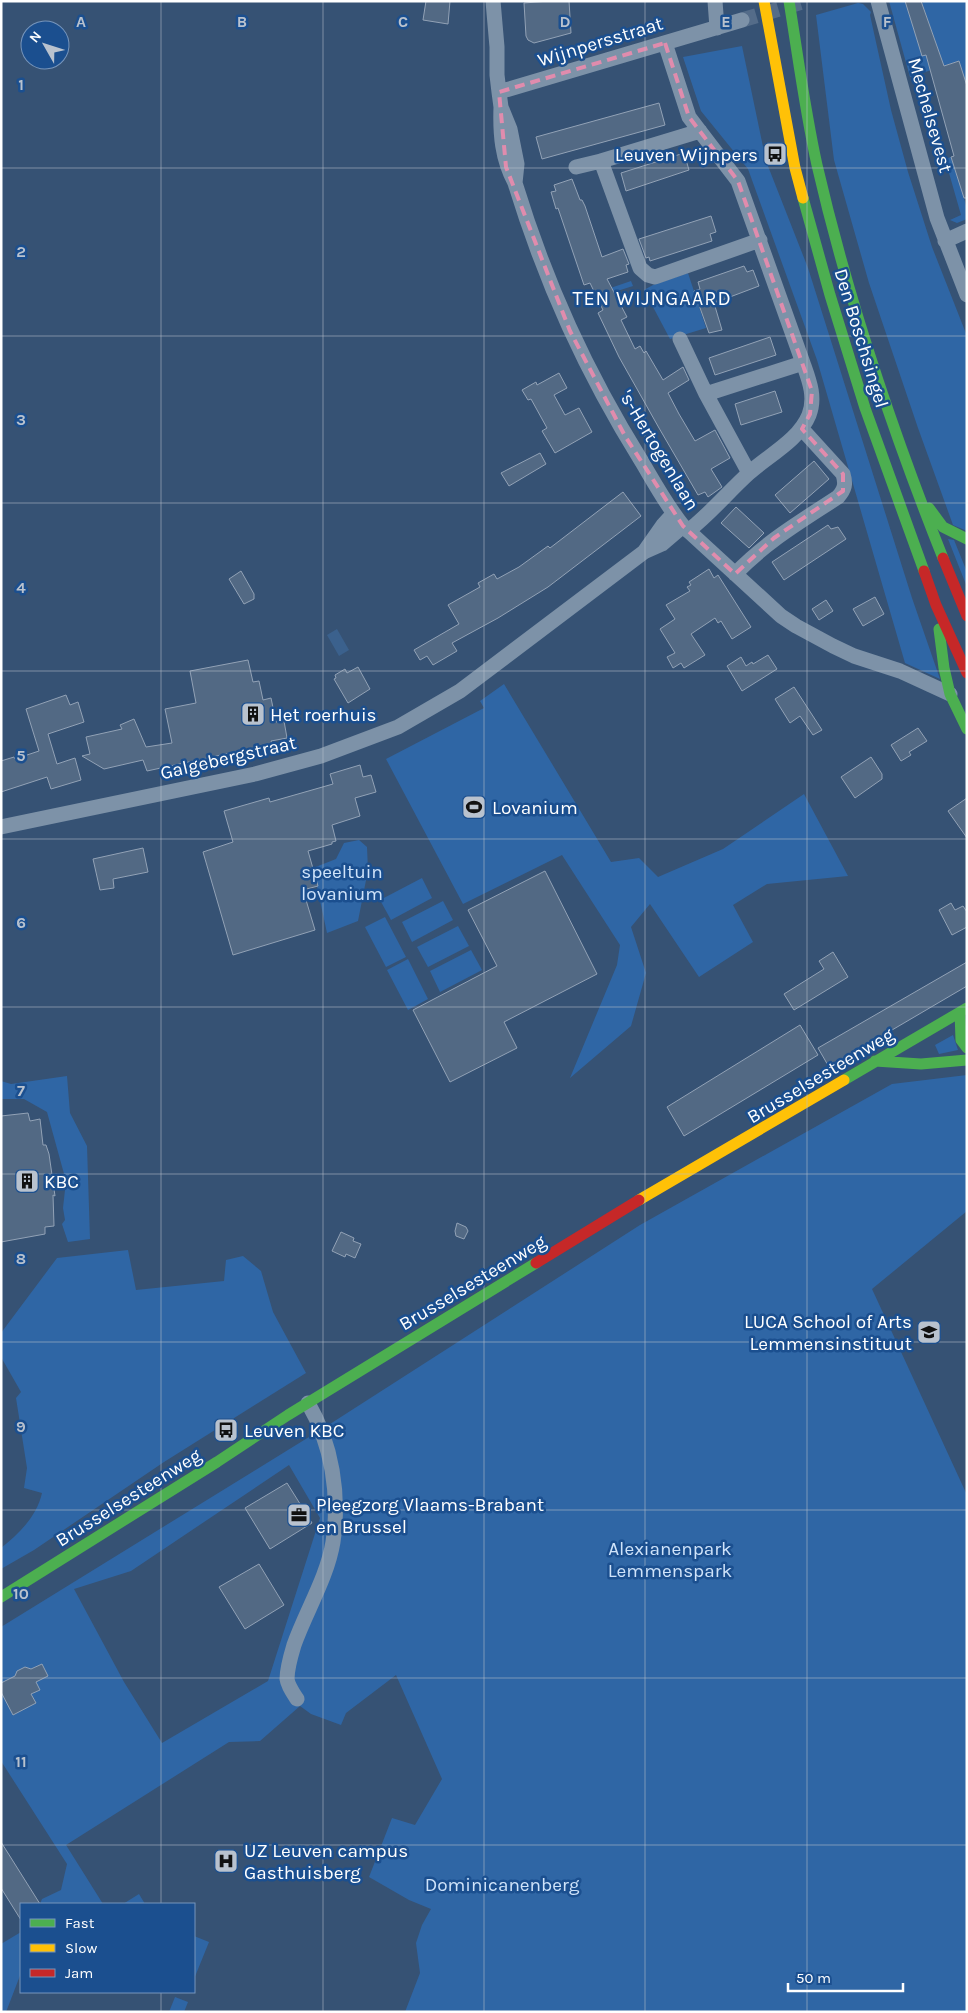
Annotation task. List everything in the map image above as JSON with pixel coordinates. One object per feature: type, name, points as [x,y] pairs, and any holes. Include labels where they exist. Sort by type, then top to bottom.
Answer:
[{"type":"main road","name":"Den Boschsingel","points":[[764,1],[795,168],[830,295],[865,408],[936,605],[967,673]]},
{"type":"main road","name":"Den Boschsingel","points":[[789,1],[817,163],[847,281],[883,400],[915,491],[967,616]]},
{"type":"main road","points":[[915,491],[934,512],[943,527],[967,539]]},
{"type":"main road","points":[[936,605],[944,668],[950,694],[967,730]]},
{"type":"main road","points":[[963,1010],[961,1040],[967,1048]]},
{"type":"main road","name":"Brusselsesteenweg","points":[[1,1597],[308,1403],[649,1194],[963,1010]]},
{"type":"main road","points":[[875,1061],[903,1065],[936,1064],[967,1060]]},
{"type":"street","name":"'s-Hertogenlaan","points":[[483,1],[487,49],[497,75]]},
{"type":"street","name":"'s-Hertogenlaan","points":[[493,1],[500,100],[500,131],[506,167],[515,183],[541,260],[570,331],[625,436],[673,514],[685,529],[781,616],[812,636],[854,656],[900,671],[950,694]]},
{"type":"street","points":[[715,1],[717,28]]},
{"type":"street","name":"Mechelsevest","points":[[878,1],[937,218],[967,295]]},
{"type":"street","name":"Wijnpersstraat","points":[[500,100],[665,43],[742,20]]},
{"type":"street","points":[[665,43],[689,117],[738,181],[803,363],[812,391],[813,402],[810,414],[802,429],[749,473],[702,520],[685,529]]},
{"type":"street","points":[[576,167],[700,131]]},
{"type":"street","points":[[601,161],[638,263],[641,270],[648,275],[655,276],[760,240]]},
{"type":"street","points":[[946,241],[967,231]]},
{"type":"street","points":[[680,339],[706,394],[749,473]]},
{"type":"street","points":[[706,394],[803,363]]},
{"type":"street","points":[[735,574],[756,552],[774,538],[838,497],[843,491],[846,482],[842,474],[802,429]]},
{"type":"street","name":"Galgebergstraat","points":[[644,552],[673,514]]},
{"type":"street","name":"Galgebergstraat","points":[[1,827],[255,774],[321,756],[398,726],[460,691],[644,552],[662,544],[685,529]]},
{"type":"street","points":[[297,1699],[287,1680],[291,1656],[301,1626],[324,1573],[330,1551],[336,1503],[332,1468],[320,1425],[308,1403]]},
{"type":"highlighted area","points":[[665,43],[689,117],[738,181],[812,391],[810,414],[802,429],[843,474],[843,491],[774,538],[735,574],[683,526],[625,436],[570,331],[506,167],[499,92]]},
{"type":"green space","points":[[889,1],[905,1],[938,50],[922,3],[926,1],[967,1],[967,86],[959,61],[910,77]]},
{"type":"green space","points":[[858,3],[863,4],[871,12],[870,15],[891,110],[908,172],[932,247],[967,336],[967,531],[953,525],[918,428],[869,283],[834,160],[816,15]]},
{"type":"green space","points":[[742,46],[766,161],[808,268],[912,598],[940,679],[905,663],[817,360],[748,169],[701,111],[683,57]]},
{"type":"green space","points":[[951,157],[963,190],[967,209],[967,219],[957,223],[950,220],[961,215],[945,159]]},
{"type":"green space","points":[[688,273],[706,328],[670,339],[644,290]]},
{"type":"green space","points":[[631,281],[633,286],[614,292],[592,304],[587,296]]},
{"type":"green space","points":[[948,539],[954,540],[967,572],[967,587]]},
{"type":"green space","points":[[504,684],[611,862],[639,858],[658,877],[723,849],[804,794],[848,876],[767,884],[733,905],[753,942],[699,977],[650,904],[631,927],[646,973],[631,1026],[570,1078],[617,965],[620,945],[562,855],[463,904],[386,759],[484,708],[480,701]]},
{"type":"green space","name":"speeltuin lovanium","points":[[359,840],[367,847],[368,870],[358,921],[327,933],[313,868],[336,859],[344,843]]},
{"type":"green space","points":[[422,878],[432,898],[391,920],[380,900]]},
{"type":"green space","points":[[443,901],[453,920],[412,942],[402,922]]},
{"type":"green space","points":[[385,917],[406,957],[386,967],[365,927]]},
{"type":"green space","points":[[458,926],[469,946],[428,967],[417,947]]},
{"type":"green space","points":[[471,950],[482,970],[440,992],[430,971]]},
{"type":"green space","points":[[408,959],[428,999],[408,1010],[387,970]]},
{"type":"green space","points":[[953,1035],[958,1050],[939,1054],[935,1045]]},
{"type":"green space","name":"Alexianenpark Lemmenspark","points":[[967,1075],[967,1211],[872,1289],[967,1495],[967,2012],[405,2012],[420,1973],[416,1943],[422,1925],[431,1909],[409,1900],[369,1877],[392,1818],[415,1825],[442,1779],[396,1675],[346,1713],[341,1725],[311,1714],[300,1706],[260,1741],[229,1742],[66,1845],[102,1903],[40,1903],[42,1899],[61,1890],[67,1864],[1,1761],[1,1627],[330,1424],[640,1225],[892,1084]],"holes":[[[289,1465],[320,1518],[268,1681],[162,1743],[124,1682],[74,1589],[131,1571]]]},
{"type":"green space","points":[[67,1076],[70,1113],[87,1146],[90,1239],[68,1242],[62,1224],[65,1220],[63,1208],[66,1181],[47,1112],[24,1099],[1,1099],[1,1081],[11,1084]]},
{"type":"green space","points":[[128,1250],[136,1290],[224,1281],[226,1260],[243,1256],[261,1271],[273,1312],[306,1373],[164,1462],[34,1550],[1,1569],[1,1548],[32,1517],[42,1493],[24,1488],[27,1468],[16,1398],[21,1392],[1,1357],[1,1333],[57,1258]]},
{"type":"green space","points":[[139,1894],[144,1903],[125,1903]]},
{"type":"green space","points":[[20,1933],[20,1976],[6,2012],[1,2012],[1,1944]]},
{"type":"green space","points":[[195,1936],[209,1942],[195,1977]]},
{"type":"green space","points":[[175,1997],[188,2002],[184,2012],[169,2012]]},
{"type":"shaded area","points":[[337,629],[349,650],[339,656],[327,635]]},
{"type":"building","points":[[426,1],[450,1],[448,24],[423,20]]},
{"type":"building","points":[[569,1],[571,33],[534,43],[528,40],[526,36],[524,3]]},
{"type":"building","points":[[905,1],[921,1],[944,66],[959,61],[967,86],[967,198],[964,198],[951,157],[954,156],[926,55],[922,56]]},
{"type":"building","points":[[659,103],[665,125],[542,159],[536,137]]},
{"type":"building","points":[[684,153],[689,170],[626,191],[621,173]]},
{"type":"building","points":[[572,179],[580,200],[582,200],[585,206],[602,257],[623,249],[629,264],[626,265],[628,272],[607,279],[627,317],[621,320],[635,349],[640,346],[644,353],[646,351],[663,380],[683,367],[689,380],[668,393],[695,441],[715,430],[730,458],[711,469],[722,487],[708,497],[705,492],[698,495],[619,357],[598,313],[603,310],[590,283],[584,285],[551,192],[556,191],[554,185]]},
{"type":"building","points":[[711,216],[716,232],[710,234],[712,241],[650,261],[649,257],[646,258],[639,239]]},
{"type":"building","points":[[744,266],[747,272],[753,270],[759,286],[714,303],[722,330],[709,333],[694,291],[700,289],[698,282]]},
{"type":"building","points":[[770,337],[776,355],[715,375],[709,358]]},
{"type":"building","points":[[559,373],[567,388],[554,395],[565,415],[579,408],[592,432],[555,453],[542,431],[547,428],[531,399],[528,400],[522,390],[536,382],[537,385]]},
{"type":"building","points":[[775,391],[782,412],[741,425],[735,404]]},
{"type":"building","points":[[540,453],[546,464],[509,486],[501,473]]},
{"type":"building","points":[[814,461],[829,479],[790,513],[775,495]]},
{"type":"building","points":[[623,492],[641,516],[548,587],[498,618],[452,643],[457,651],[433,665],[427,656],[420,660],[414,650],[459,624],[448,605],[480,587],[478,583],[494,574],[497,579],[519,567],[548,546],[550,548]]},
{"type":"building","points":[[736,507],[764,533],[749,548],[721,523]]},
{"type":"building","points":[[828,525],[831,529],[838,527],[846,539],[784,580],[772,562]]},
{"type":"building","points":[[709,569],[714,578],[718,575],[751,627],[732,639],[721,621],[718,623],[715,618],[691,634],[705,655],[684,668],[681,663],[673,668],[667,657],[675,653],[660,629],[675,619],[666,605],[690,591],[687,587],[691,585],[689,582]]},
{"type":"building","points":[[241,571],[254,594],[254,599],[244,604],[229,579]]},
{"type":"building","points":[[875,597],[884,614],[863,626],[853,609]]},
{"type":"building","points":[[826,600],[833,611],[819,620],[812,609]]},
{"type":"building","points":[[768,655],[777,669],[742,691],[727,666],[741,657],[746,666]]},
{"type":"building","name":"Het roerhuis","points":[[248,660],[253,682],[259,681],[263,700],[271,698],[276,722],[284,721],[287,738],[271,741],[272,744],[147,771],[143,760],[104,769],[82,756],[90,754],[86,737],[122,729],[120,725],[134,719],[146,747],[172,743],[165,709],[196,703],[190,671]]},
{"type":"building","points":[[358,667],[370,689],[348,703],[334,679],[336,678],[335,675],[345,669],[347,673]]},
{"type":"building","points":[[794,687],[822,730],[813,735],[800,716],[790,723],[775,699]]},
{"type":"building","points":[[66,695],[70,705],[78,702],[84,722],[48,734],[57,764],[75,758],[81,780],[51,789],[47,777],[1,792],[1,761],[14,757],[15,759],[39,751],[26,709]]},
{"type":"building","points":[[918,728],[927,741],[909,752],[911,755],[901,761],[891,745]]},
{"type":"building","points":[[871,757],[882,774],[882,779],[855,798],[841,777]]},
{"type":"building","points":[[360,765],[363,777],[371,775],[376,792],[355,798],[360,816],[332,825],[336,841],[308,851],[318,886],[303,890],[315,930],[233,955],[203,852],[233,842],[224,811],[269,798],[270,802],[333,784],[330,774]]},
{"type":"building","points":[[967,798],[967,838],[948,811]]},
{"type":"building","points":[[143,848],[148,872],[113,879],[114,888],[100,890],[93,859]]},
{"type":"building","points":[[545,871],[597,974],[504,1022],[517,1048],[450,1082],[413,1010],[497,966],[468,910]]},
{"type":"building","points":[[951,903],[955,910],[963,906],[967,912],[967,927],[952,935],[939,910]]},
{"type":"building","points":[[833,952],[848,977],[794,1010],[784,994],[824,969],[819,961]]},
{"type":"building","points":[[967,962],[967,986],[829,1067],[818,1048]]},
{"type":"building","points":[[800,1025],[818,1055],[684,1136],[667,1107]]},
{"type":"building","name":"KBC","points":[[28,1113],[30,1121],[40,1119],[43,1145],[46,1145],[49,1154],[55,1196],[53,1195],[54,1226],[45,1227],[45,1234],[1,1242],[1,1116]]},
{"type":"building","points":[[457,1223],[466,1227],[468,1231],[464,1239],[456,1236]]},
{"type":"building","points":[[341,1232],[354,1238],[353,1241],[361,1244],[355,1258],[346,1254],[345,1257],[332,1251]]},
{"type":"building","points":[[287,1483],[312,1523],[270,1549],[245,1508]]},
{"type":"building","points":[[259,1564],[284,1605],[245,1629],[219,1587]]},
{"type":"building","points":[[42,1664],[48,1676],[36,1682],[40,1690],[31,1694],[36,1703],[13,1715],[1,1692],[1,1683],[15,1676],[17,1671],[25,1667],[31,1669]]},
{"type":"building","points":[[1,1842],[39,1903],[20,1903],[20,1918],[1,1888]]},
{"type":"tunnel","points":[[742,20],[806,1]]},
{"type":"traffic: fast","points":[[789,1],[805,104],[829,215],[872,364],[943,558]]},
{"type":"traffic: fast","points":[[803,198],[830,295],[865,408],[924,571]]},
{"type":"traffic: fast","points":[[929,508],[943,527],[967,539]]},
{"type":"traffic: fast","points":[[939,629],[944,668],[950,694],[967,729]]},
{"type":"traffic: fast","points":[[844,1080],[967,1008]]},
{"type":"traffic: fast","points":[[960,1012],[961,1040],[967,1048]]},
{"type":"traffic: fast","points":[[875,1061],[921,1064],[967,1060]]},
{"type":"traffic: fast","points":[[1,1597],[217,1462],[288,1415],[536,1263]]},
{"type":"traffic: slow","points":[[764,1],[795,168],[803,198]]},
{"type":"traffic: slow","points":[[639,1200],[844,1080]]},
{"type":"traffic: jam","points":[[943,558],[967,616]]},
{"type":"traffic: jam","points":[[924,571],[936,605],[967,673]]},
{"type":"traffic: jam","points":[[536,1263],[639,1200]]},
{"type":"place","name":"Leuven Wijnpers","points":[[775,154]]},
{"type":"place","name":"Het roerhuis","points":[[253,714]]},
{"type":"place","name":"Lovanium","points":[[474,807]]},
{"type":"place","name":"KBC","points":[[27,1181]]},
{"type":"place","name":"LUCA School of Arts Lemmensinstituut","points":[[929,1332]]},
{"type":"place","name":"Leuven KBC","points":[[226,1430]]},
{"type":"place","name":"Pleegzorg Vlaams-Brabant en Brussel","points":[[299,1515]]},
{"type":"place","name":"UZ Leuven campus Gasthuisberg","points":[[226,1861]]},
{"type":"district","name":"TEN WIJNGAARD","points":[[652,298]]},
{"type":"park label","name":"Dominicanenberg","points":[[502,1884]]}]
